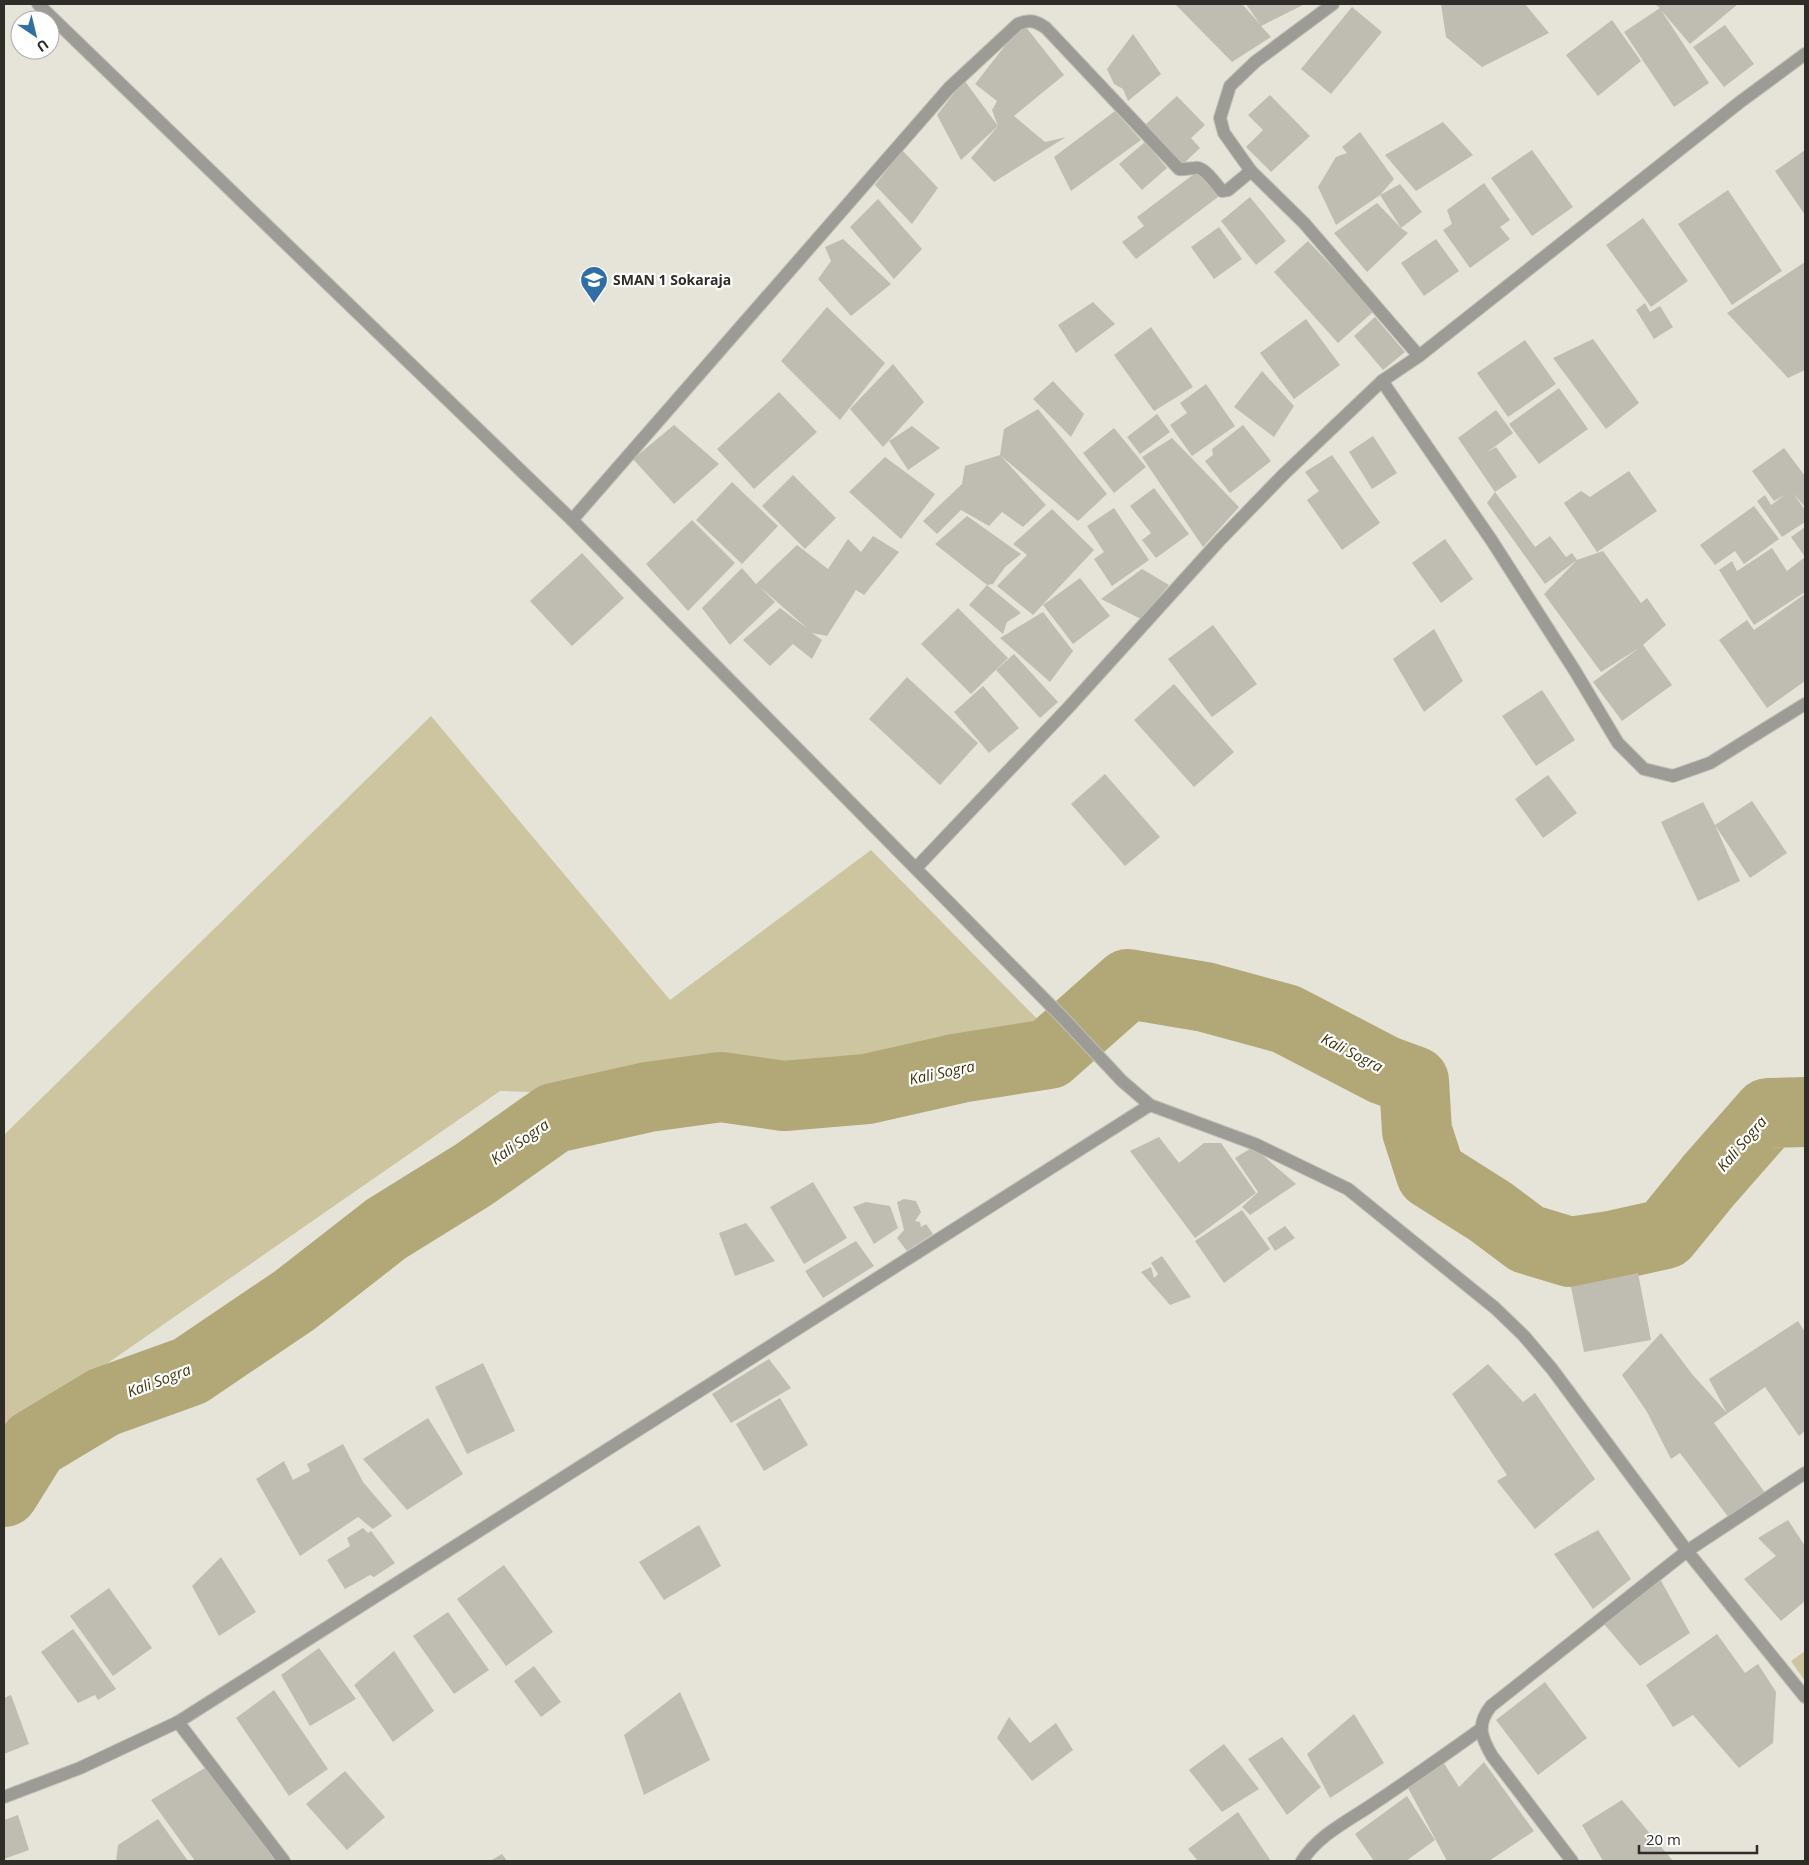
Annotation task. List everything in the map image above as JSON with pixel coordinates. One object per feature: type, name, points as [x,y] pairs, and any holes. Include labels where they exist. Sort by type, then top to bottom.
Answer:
[{"type":"street","points":[[38,4],[572,520],[916,868],[1122,1081],[1150,1105],[1255,1144],[1348,1190],[1495,1308],[1524,1336],[1552,1369],[1687,1551],[1805,1697]]},
{"type":"street","points":[[1333,4],[1255,62],[1230,86],[1220,118],[1224,133],[1251,171],[1304,223],[1419,356]]},
{"type":"street","points":[[572,520],[949,88],[1018,24],[1027,20],[1036,21],[1046,28],[1178,169],[1187,170],[1196,167],[1201,169],[1222,191],[1228,190],[1251,171]]},
{"type":"street","points":[[916,868],[1074,701],[1220,540],[1284,474],[1382,381],[1419,356],[1740,102],[1805,54]]},
{"type":"street","points":[[1382,381],[1492,541],[1575,671],[1618,743],[1644,769],[1673,776],[1710,763],[1805,704]]},
{"type":"street","points":[[4,1797],[80,1768],[178,1722],[1150,1105]]},
{"type":"street","points":[[1572,1861],[1492,1756],[1483,1741],[1481,1729],[1484,1716],[1491,1706],[1687,1551],[1805,1473]]},
{"type":"street","points":[[178,1722],[284,1861]]},
{"type":"street","points":[[1302,1861],[1310,1848],[1340,1824],[1375,1803],[1481,1729]]},
{"type":"shaded area","points":[[431,716],[670,1000],[871,850],[1054,1036],[759,1100],[500,1091],[4,1435],[4,1135]]},
{"type":"shaded area","points":[[1805,1651],[1805,1681],[1791,1661]]},
{"type":"building","points":[[1175,4],[1242,4],[1260,24],[1246,4],[1303,5],[1261,26],[1271,37],[1232,62]]},
{"type":"building","points":[[1441,4],[1525,4],[1549,33],[1482,67],[1446,37]]},
{"type":"building","points":[[1655,4],[1738,4],[1690,44],[1661,10],[1709,83],[1674,107],[1624,32],[1660,8]]},
{"type":"building","points":[[1352,7],[1382,32],[1331,94],[1301,69]]},
{"type":"building","points":[[1612,20],[1641,61],[1598,96],[1566,55]]},
{"type":"building","points":[[1725,25],[1754,64],[1724,87],[1693,47]]},
{"type":"building","points":[[1025,26],[1064,75],[1014,116],[1045,142],[1066,137],[994,182],[971,158],[998,126],[992,110],[997,101],[975,84],[1011,38]]},
{"type":"building","points":[[1133,34],[1161,74],[1128,101],[1123,89],[1114,84],[1107,69]]},
{"type":"building","points":[[964,80],[998,126],[961,160],[937,115]]},
{"type":"building","points":[[1270,95],[1310,136],[1271,172],[1246,147],[1263,130],[1248,115]]},
{"type":"building","points":[[1177,96],[1205,125],[1191,138],[1200,148],[1182,165],[1145,125]]},
{"type":"building","points":[[1115,111],[1141,140],[1071,191],[1054,157]]},
{"type":"building","points":[[1443,122],[1473,155],[1416,191],[1385,155]]},
{"type":"building","points":[[1360,132],[1394,179],[1380,195],[1336,225],[1318,187],[1336,157],[1347,153],[1342,147]]},
{"type":"building","points":[[1145,142],[1167,168],[1142,190],[1119,164]]},
{"type":"building","points":[[902,150],[938,188],[912,224],[875,185]]},
{"type":"building","points":[[1532,150],[1573,207],[1532,236],[1491,178]]},
{"type":"building","points":[[1805,150],[1805,215],[1775,171]]},
{"type":"building","points":[[1198,171],[1218,197],[1136,259],[1122,242],[1144,226],[1137,217]]},
{"type":"building","points":[[1484,183],[1510,220],[1500,227],[1510,239],[1470,268],[1443,230],[1452,224],[1447,210]]},
{"type":"building","points":[[1400,184],[1422,212],[1401,228],[1380,195]]},
{"type":"building","points":[[1728,190],[1782,271],[1732,305],[1678,224]]},
{"type":"building","points":[[1250,197],[1286,241],[1256,265],[1221,221]]},
{"type":"building","points":[[878,199],[922,249],[894,279],[850,227]]},
{"type":"building","points":[[1377,203],[1408,233],[1367,272],[1334,233]]},
{"type":"building","points":[[1643,218],[1688,281],[1651,307],[1606,245]]},
{"type":"building","points":[[1219,227],[1242,259],[1214,279],[1191,247]]},
{"type":"building","points":[[843,239],[891,284],[851,316],[818,279],[831,261],[825,247]]},
{"type":"building","points":[[1436,239],[1459,271],[1424,296],[1401,263]]},
{"type":"building","points":[[1308,241],[1374,311],[1338,343],[1274,272]]},
{"type":"building","points":[[1805,262],[1805,370],[1788,378],[1727,313]]},
{"type":"building","points":[[1093,302],[1115,324],[1076,353],[1058,325]]},
{"type":"building","points":[[1645,303],[1650,312],[1660,306],[1673,327],[1654,339],[1636,310]]},
{"type":"building","points":[[827,307],[885,363],[840,420],[781,361]]},
{"type":"building","points":[[1375,317],[1405,352],[1383,370],[1354,336]]},
{"type":"building","points":[[1306,319],[1340,365],[1294,399],[1260,353]]},
{"type":"building","points":[[1151,327],[1193,387],[1154,411],[1114,355]]},
{"type":"building","points":[[1593,339],[1639,403],[1606,429],[1553,358]]},
{"type":"building","points":[[1525,340],[1556,384],[1508,417],[1477,373]]},
{"type":"building","points":[[893,364],[924,402],[883,447],[850,409]]},
{"type":"building","points":[[1262,371],[1294,406],[1274,437],[1234,407]]},
{"type":"building","points":[[1053,381],[1084,414],[1071,437],[1033,399]]},
{"type":"building","points":[[1206,384],[1235,426],[1192,456],[1170,425],[1187,413],[1180,403]]},
{"type":"building","points":[[1559,388],[1588,429],[1539,464],[1509,424]]},
{"type":"building","points":[[779,392],[817,432],[754,489],[717,449]]},
{"type":"building","points":[[1038,409],[1107,494],[1078,521],[1000,455],[1004,429]]},
{"type":"building","points":[[1496,410],[1513,433],[1486,453],[1496,447],[1517,477],[1495,492],[1458,438]]},
{"type":"building","points":[[1157,414],[1170,432],[1140,454],[1127,437]]},
{"type":"building","points":[[674,425],[719,464],[674,504],[633,459]]},
{"type":"building","points":[[1243,425],[1271,461],[1230,493],[1205,461],[1213,455],[1212,449]]},
{"type":"building","points":[[912,426],[940,448],[908,470],[889,441]]},
{"type":"building","points":[[1114,428],[1146,467],[1114,493],[1083,453]]},
{"type":"building","points":[[1373,436],[1397,473],[1372,489],[1349,452]]},
{"type":"building","points":[[1172,438],[1239,507],[1203,547],[1142,457]]},
{"type":"building","points":[[1784,448],[1805,476],[1805,507],[1793,493],[1805,510],[1805,522],[1782,537],[1757,501],[1765,495],[1771,505],[1786,494],[1774,501],[1752,471]]},
{"type":"building","points":[[1000,455],[1046,505],[1023,527],[1002,512],[989,526],[961,510],[937,534],[923,521],[962,484],[965,466]]},
{"type":"building","points":[[1332,455],[1380,523],[1342,550],[1307,500],[1319,491],[1305,472]]},
{"type":"building","points":[[885,457],[935,494],[901,539],[849,492]]},
{"type":"building","points":[[1629,471],[1657,511],[1597,552],[1564,503],[1581,491],[1590,497]]},
{"type":"building","points":[[793,475],[836,518],[805,549],[762,506]]},
{"type":"building","points":[[732,482],[778,526],[742,564],[696,520]]},
{"type":"building","points":[[1154,488],[1189,534],[1156,558],[1142,540],[1151,533],[1130,506]]},
{"type":"building","points":[[1495,492],[1535,547],[1550,536],[1566,557],[1572,553],[1577,560],[1545,584],[1487,503]]},
{"type":"building","points":[[1754,506],[1779,539],[1744,564],[1735,551],[1715,565],[1700,545]]},
{"type":"building","points":[[1114,508],[1149,560],[1112,586],[1094,559],[1104,552],[1087,526]]},
{"type":"building","points":[[1052,509],[1094,550],[1033,615],[997,586],[1027,555],[1013,544]]},
{"type":"building","points":[[967,516],[1021,554],[1005,567],[993,584],[987,585],[935,544]]},
{"type":"building","points":[[692,520],[735,563],[688,611],[646,564]]},
{"type":"building","points":[[1805,527],[1805,557],[1791,537]]},
{"type":"building","points":[[873,536],[899,552],[864,595],[856,590],[827,636],[812,633],[822,640],[812,659],[793,644],[770,666],[743,640],[780,608],[808,629],[761,588],[775,602],[730,645],[702,608],[742,568],[756,584],[797,545],[828,569],[848,539],[861,552]]},
{"type":"building","points":[[1445,539],[1473,579],[1441,603],[1412,563]]},
{"type":"building","points":[[1772,548],[1787,571],[1805,557],[1805,592],[1754,625],[1719,570],[1732,561],[1737,571]]},
{"type":"building","points":[[1603,551],[1641,603],[1647,598],[1666,625],[1643,645],[1672,685],[1622,721],[1593,682],[1639,648],[1601,672],[1544,594],[1577,560]]},
{"type":"building","points":[[582,553],[624,598],[572,646],[530,601]]},
{"type":"building","points":[[1142,569],[1169,585],[1141,619],[1101,599]]},
{"type":"building","points":[[1080,578],[1110,616],[1073,644],[1043,605]]},
{"type":"building","points":[[987,585],[1021,613],[1007,622],[1003,634],[969,605]]},
{"type":"building","points":[[1805,594],[1805,681],[1767,708],[1719,640],[1747,620],[1754,630]]},
{"type":"building","points":[[958,608],[1008,658],[971,694],[921,644]]},
{"type":"building","points":[[1043,612],[1073,651],[1050,682],[1000,638]]},
{"type":"building","points":[[1213,625],[1257,684],[1212,717],[1168,659]]},
{"type":"building","points":[[1434,629],[1463,681],[1424,712],[1393,659]]},
{"type":"building","points":[[1014,654],[1058,702],[1040,718],[996,670]]},
{"type":"building","points":[[907,677],[978,743],[940,785],[869,719]]},
{"type":"building","points":[[1174,684],[1234,752],[1194,787],[1134,720]]},
{"type":"building","points":[[983,686],[1019,728],[989,753],[954,712]]},
{"type":"building","points":[[1542,690],[1575,740],[1536,766],[1502,716]]},
{"type":"building","points":[[1105,774],[1160,837],[1125,866],[1071,804]]},
{"type":"building","points":[[1548,775],[1577,813],[1543,838],[1515,799]]},
{"type":"building","points":[[1752,801],[1787,853],[1750,878],[1715,825]]},
{"type":"building","points":[[1703,802],[1740,881],[1698,901],[1661,822]]},
{"type":"building","points":[[1159,1137],[1179,1163],[1204,1143],[1221,1143],[1256,1193],[1195,1238],[1130,1151]]},
{"type":"building","points":[[1253,1147],[1296,1184],[1250,1215],[1242,1207],[1258,1192],[1235,1158]]},
{"type":"building","points":[[813,1182],[847,1238],[804,1264],[770,1207]]},
{"type":"building","points":[[904,1199],[916,1201],[921,1212],[915,1221],[920,1222],[921,1227],[926,1224],[933,1234],[907,1251],[897,1238],[904,1230],[897,1202]]},
{"type":"building","points":[[866,1202],[890,1206],[898,1228],[874,1244],[853,1207]]},
{"type":"building","points":[[1242,1210],[1270,1249],[1224,1283],[1195,1241]]},
{"type":"building","points":[[746,1223],[775,1261],[735,1276],[719,1233]]},
{"type":"building","points":[[1285,1226],[1295,1238],[1275,1251],[1267,1238]]},
{"type":"building","points":[[856,1241],[874,1266],[823,1298],[805,1271]]},
{"type":"building","points":[[1162,1256],[1191,1297],[1170,1305],[1141,1272],[1151,1267],[1154,1278],[1158,1274],[1151,1263]]},
{"type":"building","points":[[1638,1273],[1651,1340],[1584,1352],[1571,1287]]},
{"type":"building","points":[[1798,1321],[1805,1332],[1805,1431],[1799,1436],[1765,1387],[1714,1423],[1766,1494],[1729,1518],[1680,1453],[1671,1459],[1647,1412],[1622,1375],[1661,1333],[1692,1374],[1727,1413],[1709,1379]]},
{"type":"building","points":[[769,1359],[791,1388],[731,1423],[712,1394]]},
{"type":"building","points":[[483,1363],[515,1431],[467,1454],[435,1387]]},
{"type":"building","points":[[1488,1364],[1523,1402],[1535,1393],[1595,1479],[1535,1529],[1497,1481],[1507,1475],[1452,1394]]},
{"type":"building","points":[[780,1398],[808,1445],[764,1471],[736,1424]]},
{"type":"building","points":[[428,1418],[463,1474],[407,1510],[363,1459]]},
{"type":"building","points":[[343,1444],[363,1482],[392,1516],[373,1529],[358,1517],[300,1556],[256,1479],[284,1461],[293,1480],[310,1471],[307,1464]]},
{"type":"building","points":[[1788,1520],[1805,1546],[1805,1601],[1781,1621],[1744,1579],[1776,1556],[1758,1538]]},
{"type":"building","points":[[699,1525],[721,1566],[664,1600],[639,1562]]},
{"type":"building","points":[[363,1528],[368,1533],[371,1531],[395,1563],[374,1577],[370,1575],[345,1589],[327,1560],[350,1546],[347,1538]]},
{"type":"building","points":[[1598,1530],[1631,1579],[1593,1609],[1554,1554]]},
{"type":"building","points":[[221,1557],[256,1612],[219,1636],[192,1586]]},
{"type":"building","points":[[504,1565],[553,1632],[506,1666],[457,1599]]},
{"type":"building","points":[[1660,1579],[1690,1633],[1640,1666],[1604,1624]]},
{"type":"building","points":[[109,1588],[152,1648],[113,1676],[70,1616]]},
{"type":"building","points":[[448,1612],[489,1670],[454,1694],[413,1636]]},
{"type":"building","points":[[73,1629],[116,1689],[98,1700],[95,1695],[78,1703],[41,1652]]},
{"type":"building","points":[[1717,1634],[1745,1673],[1758,1664],[1776,1692],[1773,1743],[1739,1768],[1693,1715],[1673,1727],[1646,1685]]},
{"type":"building","points":[[319,1648],[356,1699],[310,1726],[281,1675]]},
{"type":"building","points":[[394,1651],[434,1711],[393,1742],[354,1685]]},
{"type":"building","points":[[534,1666],[561,1702],[541,1717],[514,1681]]},
{"type":"building","points":[[1545,1682],[1587,1738],[1538,1775],[1496,1720]]},
{"type":"building","points":[[274,1690],[328,1769],[289,1796],[236,1718]]},
{"type":"building","points":[[680,1692],[710,1760],[644,1795],[624,1735]]},
{"type":"building","points":[[11,1695],[29,1744],[4,1754],[4,1698]]},
{"type":"building","points":[[1354,1714],[1384,1763],[1330,1798],[1307,1754]]},
{"type":"building","points":[[1009,1717],[1030,1743],[1056,1723],[1073,1750],[1032,1781],[997,1738]]},
{"type":"building","points":[[1282,1737],[1321,1787],[1287,1815],[1248,1759]]},
{"type":"building","points":[[1224,1744],[1259,1789],[1222,1812],[1189,1770]]},
{"type":"building","points":[[1442,1760],[1459,1787],[1484,1762],[1534,1831],[1489,1861],[1447,1861],[1407,1786]]},
{"type":"building","points":[[210,1765],[283,1861],[195,1861],[151,1800]]},
{"type":"building","points":[[345,1771],[385,1817],[347,1850],[306,1804]]},
{"type":"building","points":[[1407,1796],[1435,1840],[1406,1861],[1374,1861],[1355,1834]]},
{"type":"building","points":[[1622,1800],[1673,1861],[1603,1861],[1582,1825]]},
{"type":"building","points":[[1238,1812],[1271,1861],[1198,1861],[1188,1849]]},
{"type":"building","points":[[18,1815],[29,1850],[4,1859],[4,1820]]},
{"type":"building","points":[[158,1819],[188,1861],[116,1861],[118,1845]]},
{"type":"building","points":[[502,1854],[507,1861],[490,1861]]},
{"type":"waterway","name":"Kali Sogra","points":[[4,1492],[34,1444],[104,1402],[190,1371],[295,1300],[386,1229],[473,1175],[554,1118],[648,1097],[721,1087],[784,1096],[867,1089],[960,1068],[1049,1054],[1128,984],[1205,997],[1286,1019],[1384,1070],[1414,1081],[1417,1131],[1431,1174],[1491,1212],[1527,1239],[1570,1252],[1611,1246],[1665,1234],[1768,1113],[1805,1112]]},
{"type":"place","name":"SMAN 1 Sokaraja","points":[[594,304]]}]
